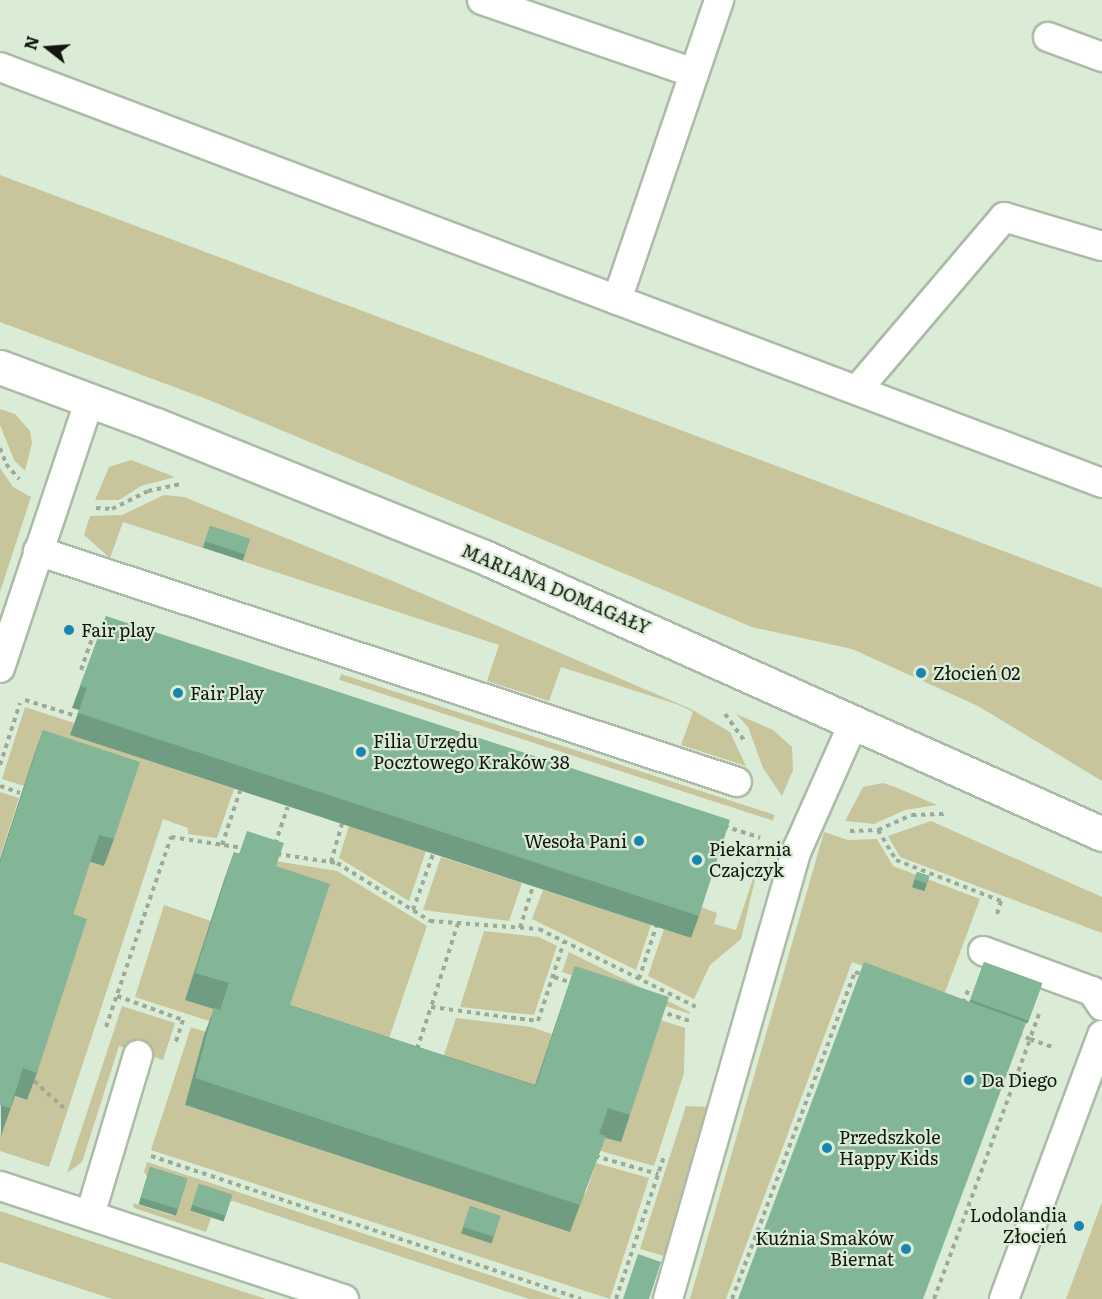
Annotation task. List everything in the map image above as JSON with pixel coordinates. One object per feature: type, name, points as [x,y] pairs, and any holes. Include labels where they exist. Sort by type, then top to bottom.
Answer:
[{"type":"street","name":"MARIANA DOMAGAŁY","points":[[0,367],[90,399],[484,556],[1102,834]]},
{"type":"lane","points":[[482,0],[694,73]]},
{"type":"lane","points":[[617,300],[719,0]]},
{"type":"lane","points":[[1048,37],[1102,57]]},
{"type":"lane","points":[[0,67],[1102,483]]},
{"type":"lane","points":[[857,390],[1004,217],[1102,246]]},
{"type":"lane","points":[[0,668],[90,399]]},
{"type":"lane","points":[[38,551],[737,782]]},
{"type":"lane","points":[[668,1299],[797,850],[854,722]]},
{"type":"lane","points":[[983,951],[1092,991],[1102,1006]]},
{"type":"lane","points":[[1004,1299],[1102,1035]]},
{"type":"lane","points":[[90,1215],[138,1055]]},
{"type":"lane","points":[[0,1186],[344,1299]]},
{"type":"path","points":[[0,448],[6,464],[25,484]]},
{"type":"path","points":[[92,507],[112,508],[164,486],[190,483]]},
{"type":"path","points":[[81,670],[95,630],[106,634]]},
{"type":"path","points":[[22,699],[76,716]]},
{"type":"path","points":[[0,786],[20,793]]},
{"type":"path","points":[[222,845],[240,791]]},
{"type":"path","points":[[288,807],[271,853],[331,862],[430,921],[539,929],[696,1007]]},
{"type":"path","points":[[838,827],[879,830],[912,815],[956,814]]},
{"type":"path","points":[[716,823],[772,842]]},
{"type":"path","points":[[331,862],[342,824]]},
{"type":"path","points":[[879,830],[900,863],[1001,901],[960,1012]]},
{"type":"path","points":[[106,1030],[171,837],[252,850]]},
{"type":"path","points":[[413,910],[433,854]]},
{"type":"path","points":[[520,928],[533,886]]},
{"type":"path","points":[[416,1052],[458,923]]},
{"type":"path","points":[[639,979],[656,927]]},
{"type":"path","points":[[431,1007],[538,1021],[564,942]]},
{"type":"path","points":[[732,1299],[855,972],[866,976]]},
{"type":"path","points":[[934,1299],[1054,976]]},
{"type":"path","points":[[553,977],[575,984]]},
{"type":"path","points":[[650,1008],[693,1022]]},
{"type":"path","points":[[1010,1031],[1092,1062]]},
{"type":"path","points":[[34,1081],[64,1108]]},
{"type":"path","points":[[616,1299],[665,1152]]},
{"type":"path","points":[[141,1153],[582,1299]]},
{"type":"path","points":[[592,1155],[658,1174]]},
{"type":"shaded area","points":[[0,175],[1102,588],[1102,781],[978,706],[852,649],[752,627],[209,400],[0,322]]},
{"type":"shaded area","points":[[0,409],[15,414],[30,431],[32,443],[25,471],[14,460],[0,425]]},
{"type":"shaded area","points":[[131,460],[175,477],[141,486],[119,500],[95,500],[109,467]]},
{"type":"shaded area","points":[[0,468],[13,487],[31,497],[0,592]]},
{"type":"shaded area","points":[[164,495],[184,497],[395,582],[691,709],[730,732],[746,766],[681,745],[693,712],[679,705],[561,667],[549,701],[487,681],[499,645],[242,561],[247,546],[208,533],[203,548],[123,522],[110,558],[84,535],[90,516],[122,515]]},
{"type":"shaded area","points":[[341,674],[775,815],[773,821],[339,680]]},
{"type":"shaded area","points":[[25,707],[74,723],[71,735],[234,789],[217,838],[188,834],[188,828],[163,819],[49,1167],[0,1151],[0,1135],[14,1096],[27,1100],[63,941],[89,862],[105,866],[33,758],[24,786],[2,779]]},
{"type":"shaded area","points":[[736,714],[773,730],[792,747],[793,770],[782,796],[763,768],[748,727]]},
{"type":"shaded area","points":[[883,783],[937,805],[905,810],[874,824],[845,821],[863,787]]},
{"type":"shaded area","points":[[0,792],[19,798],[0,857]]},
{"type":"shaded area","points":[[931,821],[1102,897],[1102,933],[900,857],[888,836]]},
{"type":"shaded area","points":[[349,826],[426,851],[409,901],[339,858]]},
{"type":"shaded area","points":[[824,832],[848,840],[877,839],[893,866],[980,899],[944,995],[852,962],[726,1299],[690,1299]]},
{"type":"shaded area","points":[[761,854],[741,939],[710,965],[694,999],[648,976],[664,929],[691,938],[701,907],[717,913],[714,924],[736,930]]},
{"type":"shaded area","points":[[244,856],[337,871],[427,926],[380,1065],[280,1032]]},
{"type":"shaded area","points":[[441,857],[522,883],[509,921],[423,910]]},
{"type":"shaded area","points":[[543,890],[651,925],[636,970],[532,919]]},
{"type":"shaded area","points":[[164,905],[211,921],[219,1011],[215,1023],[135,997]]},
{"type":"shaded area","points":[[484,931],[539,937],[557,946],[534,1015],[460,1007]]},
{"type":"shaded area","points":[[569,952],[690,1012],[690,1014],[562,972]]},
{"type":"shaded area","points":[[566,989],[685,1028],[684,1073],[654,1166],[594,1149],[598,1136],[621,1142]]},
{"type":"shaded area","points":[[122,1006],[175,1023],[163,1060],[119,1046],[82,1162],[67,1173]]},
{"type":"shaded area","points":[[456,1018],[531,1027],[552,1034],[526,1113],[435,1083]]},
{"type":"shaded area","points":[[191,1027],[212,1034],[204,1035],[185,1105],[546,1223],[586,1193],[596,1163],[649,1178],[610,1299],[151,1150]]},
{"type":"shaded area","points":[[686,1106],[707,1107],[664,1256],[640,1249]]},
{"type":"shaded area","points":[[147,1162],[562,1299],[529,1299],[233,1201],[190,1211],[211,1218],[206,1232],[134,1208],[133,1203],[174,1216],[144,1172]]},
{"type":"shaded area","points":[[1102,1202],[1102,1299],[1066,1299]]},
{"type":"shaded area","points":[[0,1211],[266,1299],[112,1299],[0,1262]]},
{"type":"building","points":[[210,526],[250,539],[245,554],[205,541]]},
{"type":"building","points":[[106,616],[730,820],[699,916],[78,713],[87,688],[80,686]]},
{"type":"building","points":[[43,730],[140,762],[114,839],[99,835],[73,914],[87,919],[37,1073],[23,1068],[10,1108],[0,1105],[0,862]]},
{"type":"building","points":[[247,831],[284,843],[276,866],[330,884],[290,1005],[536,1086],[575,966],[669,997],[630,1115],[608,1108],[599,1134],[606,1136],[580,1205],[195,1078],[214,1008],[220,1010],[229,983],[195,973],[234,852],[239,854]]},
{"type":"building","points":[[917,872],[929,876],[927,884],[915,880]]},
{"type":"building","points":[[864,962],[1026,1023],[923,1299],[738,1299]]},
{"type":"building","points":[[984,962],[1042,983],[1029,1021],[970,1000]]},
{"type":"building","points":[[150,1167],[187,1178],[178,1209],[141,1198]]},
{"type":"building","points":[[199,1184],[232,1195],[225,1216],[192,1205]]},
{"type":"building","points":[[470,1206],[500,1216],[494,1237],[463,1227]]},
{"type":"building","points":[[638,1254],[661,1262],[649,1299],[623,1299]]},
{"type":"place","name":"Fair play","points":[[69,630]]},
{"type":"place","name":"Złocień 02","points":[[921,673]]},
{"type":"place","name":"Fair Play","points":[[178,693]]},
{"type":"place","name":"Filia Urzędu Pocztowego Kraków 38","points":[[361,752]]},
{"type":"place","name":"Wesoła Pani","points":[[639,841]]},
{"type":"place","name":"Piekarnia Czajczyk","points":[[697,860]]},
{"type":"place","name":"Da Diego","points":[[969,1080]]},
{"type":"place","name":"Przedszkole Happy Kids","points":[[827,1148]]},
{"type":"place","name":"Lodolandia Złocień","points":[[1079,1226]]},
{"type":"place","name":"Kuźnia Smaków Biernat","points":[[906,1249]]}]
